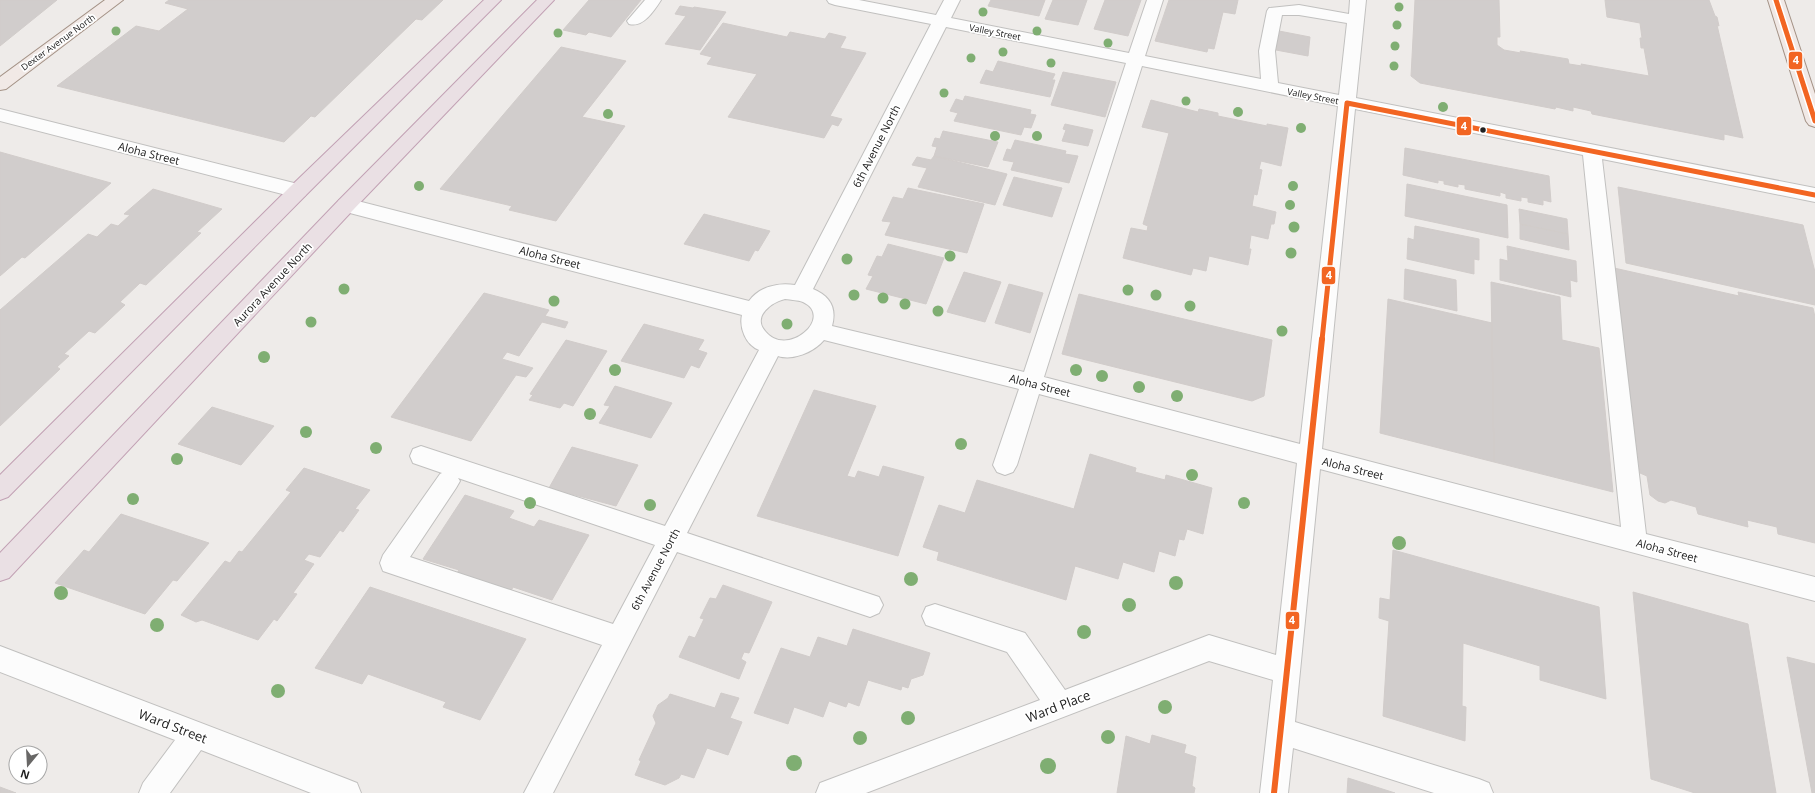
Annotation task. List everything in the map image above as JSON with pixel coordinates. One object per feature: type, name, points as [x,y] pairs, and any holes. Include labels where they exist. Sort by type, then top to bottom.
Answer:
[{"type":"highway","points":[[0,490],[298,191],[493,0]]},
{"type":"highway","name":"Aurora Avenue North","points":[[0,570],[346,205],[546,0]]},
{"type":"main road","name":"Dexter Avenue North","points":[[0,85],[115,0]]},
{"type":"main road","points":[[1776,0],[1815,121]]},
{"type":"street","points":[[635,21],[653,0]]},
{"type":"street","name":"Valley Street","points":[[835,0],[1815,195]]},
{"type":"street","name":"6th Avenue North","points":[[801,292],[952,0]]},
{"type":"street","points":[[1005,465],[1137,61],[1155,0]]},
{"type":"street","points":[[1274,793],[1358,0]]},
{"type":"street","points":[[1270,87],[1267,51],[1275,11],[1299,10],[1356,20]]},
{"type":"street","name":"Aloha Street","points":[[0,115],[298,191]]},
{"type":"street","points":[[1592,150],[1635,542]]},
{"type":"street","name":"Aloha Street","points":[[346,205],[753,310]]},
{"type":"street","points":[[785,291],[801,292],[816,299],[822,306],[824,324],[821,331],[812,340],[801,346],[788,348],[772,346],[764,342],[756,335],[751,327],[751,317],[753,310],[763,299],[773,293],[785,291]]},
{"type":"street","name":"Aloha Street","points":[[821,331],[1032,383],[1815,589]]},
{"type":"street","name":"6th Avenue North","points":[[538,793],[772,346]]},
{"type":"street","points":[[421,456],[870,605]]},
{"type":"street","points":[[448,481],[392,563],[619,638]]},
{"type":"street","points":[[935,616],[1016,642],[1060,706]]},
{"type":"street","name":"Ward Place","points":[[830,793],[1209,648],[1287,671]]},
{"type":"street","name":"Ward Street","points":[[0,659],[347,793]]},
{"type":"street","points":[[1281,731],[1478,793]]},
{"type":"street","points":[[153,793],[196,734]]},
{"type":"building","points":[[0,0],[57,0],[0,46]]},
{"type":"building","points":[[169,0],[443,0],[422,20],[416,19],[315,117],[311,116],[284,142],[57,86],[136,26],[159,31],[188,9],[165,3]]},
{"type":"building","points":[[589,0],[641,0],[611,37],[589,32],[586,35],[563,30]]},
{"type":"building","points":[[991,0],[1045,0],[1039,16],[988,6]]},
{"type":"building","points":[[1053,0],[1087,0],[1078,25],[1045,19]]},
{"type":"building","points":[[1105,0],[1141,0],[1128,36],[1094,29]]},
{"type":"building","points":[[1169,0],[1238,0],[1235,14],[1223,12],[1214,49],[1208,48],[1207,52],[1155,41]]},
{"type":"building","points":[[1415,0],[1499,0],[1500,37],[1497,37],[1497,45],[1504,50],[1521,53],[1520,51],[1568,59],[1569,64],[1582,66],[1581,64],[1649,76],[1644,48],[1641,48],[1640,38],[1642,38],[1640,23],[1607,17],[1605,0],[1709,0],[1715,16],[1717,17],[1719,26],[1717,25],[1743,138],[1724,134],[1724,140],[1592,114],[1591,111],[1573,107],[1573,111],[1556,107],[1555,109],[1420,83],[1411,76]]},
{"type":"building","points":[[680,6],[726,12],[700,50],[665,44],[686,16],[675,14]]},
{"type":"building","points":[[723,23],[787,37],[790,32],[825,39],[829,33],[846,37],[840,48],[866,53],[830,116],[842,119],[838,126],[832,124],[824,138],[728,117],[757,74],[707,64],[712,57],[700,54]]},
{"type":"building","points":[[1279,31],[1310,37],[1308,56],[1276,50]]},
{"type":"building","points":[[561,47],[626,61],[582,117],[625,126],[556,221],[509,210],[512,206],[440,189]]},
{"type":"building","points":[[998,61],[1055,74],[1052,80],[1055,80],[1050,97],[980,83],[986,70],[993,72]]},
{"type":"building","points":[[1063,72],[1116,82],[1105,117],[1051,105]]},
{"type":"building","points":[[965,96],[1031,110],[1030,114],[1036,115],[1031,128],[1024,127],[1021,135],[954,121],[958,113],[950,111],[956,99],[963,101]]},
{"type":"building","points":[[1151,100],[1198,112],[1199,109],[1218,113],[1218,116],[1267,126],[1267,124],[1288,128],[1281,166],[1261,161],[1259,169],[1262,170],[1257,195],[1254,194],[1252,206],[1276,212],[1274,224],[1271,224],[1268,239],[1251,235],[1249,249],[1251,249],[1248,265],[1209,256],[1206,271],[1193,268],[1191,275],[1123,258],[1131,228],[1147,231],[1148,226],[1143,224],[1169,133],[1142,127]]},
{"type":"building","points":[[1065,124],[1093,130],[1088,146],[1062,141],[1066,130],[1063,129]]},
{"type":"building","points":[[943,131],[998,142],[988,167],[934,156],[937,147],[932,146],[935,138],[940,139]]},
{"type":"building","points":[[1015,140],[1066,151],[1065,154],[1078,156],[1069,183],[1011,170],[1014,162],[1003,160],[1007,149],[1011,150]]},
{"type":"building","points":[[1405,148],[1549,176],[1551,202],[1543,200],[1543,205],[1528,202],[1528,198],[1521,197],[1521,201],[1506,198],[1506,194],[1500,192],[1500,196],[1465,189],[1465,185],[1458,184],[1458,187],[1444,184],[1444,181],[1438,180],[1438,183],[1403,175]]},
{"type":"building","points":[[0,152],[111,183],[25,258],[22,257],[0,276]]},
{"type":"building","points":[[934,156],[1007,174],[995,205],[918,187],[927,168],[912,165],[917,157],[931,160]]},
{"type":"building","points":[[1014,177],[1062,188],[1052,217],[1003,205]]},
{"type":"building","points":[[1407,184],[1507,205],[1508,238],[1405,216]]},
{"type":"building","points":[[1618,187],[1803,225],[1815,272],[1815,305],[1626,263]]},
{"type":"building","points":[[908,188],[984,204],[967,253],[885,235],[891,222],[882,221],[893,197],[903,199]]},
{"type":"building","points":[[153,189],[222,209],[197,232],[201,233],[146,285],[140,283],[120,302],[125,305],[95,333],[89,331],[64,354],[69,356],[57,367],[60,369],[0,426],[0,310],[88,234],[97,237],[111,224],[118,226],[130,215],[124,214]]},
{"type":"building","points":[[1519,209],[1567,219],[1568,234],[1520,224]]},
{"type":"building","points":[[704,214],[770,231],[758,251],[755,250],[749,261],[684,244]]},
{"type":"building","points":[[1520,224],[1568,234],[1569,250],[1520,239]]},
{"type":"building","points":[[1415,226],[1479,239],[1479,260],[1474,259],[1474,274],[1407,259],[1408,238],[1414,240]]},
{"type":"building","points":[[888,244],[944,258],[926,304],[866,289],[873,276],[868,275],[877,256],[882,257]]},
{"type":"building","points":[[1507,246],[1576,261],[1577,282],[1570,280],[1571,297],[1500,280],[1500,259],[1508,261]]},
{"type":"building","points":[[1614,268],[1739,296],[1738,292],[1813,308],[1815,317],[1815,543],[1778,534],[1777,527],[1747,520],[1748,527],[1698,514],[1696,507],[1671,500],[1665,503],[1658,501],[1650,495],[1647,476],[1640,473]]},
{"type":"building","points":[[1405,269],[1456,280],[1457,311],[1404,299]]},
{"type":"building","points":[[964,272],[1001,282],[985,322],[947,312]]},
{"type":"building","points":[[1491,282],[1560,297],[1562,340],[1599,348],[1613,492],[1494,462]]},
{"type":"building","points":[[1009,284],[1043,293],[1030,333],[995,323]]},
{"type":"building","points":[[484,293],[549,310],[545,316],[568,322],[565,328],[542,322],[519,356],[507,352],[502,359],[533,368],[526,377],[516,375],[471,441],[391,417]]},
{"type":"building","points":[[1079,294],[1272,340],[1264,396],[1252,401],[1062,354]]},
{"type":"building","points":[[1388,299],[1492,323],[1494,462],[1380,433]]},
{"type":"building","points":[[644,324],[704,340],[698,350],[707,353],[699,368],[691,365],[684,378],[621,361]]},
{"type":"building","points":[[566,340],[607,351],[573,406],[564,403],[560,408],[529,400],[533,395],[530,394]]},
{"type":"building","points":[[615,386],[672,403],[651,438],[599,423],[610,406],[604,405]]},
{"type":"building","points":[[814,390],[876,406],[847,476],[855,478],[858,471],[879,477],[883,466],[924,477],[898,556],[757,516]]},
{"type":"building","points":[[212,407],[274,426],[241,465],[178,444]]},
{"type":"building","points":[[572,447],[638,465],[616,506],[549,488]]},
{"type":"building","points":[[1090,454],[1136,468],[1135,472],[1165,480],[1166,475],[1212,488],[1203,534],[1187,529],[1184,540],[1179,539],[1175,556],[1159,551],[1154,572],[1123,562],[1118,579],[1075,566],[1066,600],[937,560],[939,552],[923,547],[939,505],[965,513],[977,480],[1074,509]]},
{"type":"building","points":[[304,468],[370,490],[355,509],[359,510],[343,532],[340,530],[320,557],[309,554],[304,560],[314,564],[293,593],[297,594],[277,621],[274,619],[258,640],[202,620],[196,622],[181,615],[225,561],[230,563],[239,551],[242,552],[291,492],[286,490]]},
{"type":"building","points":[[465,495],[514,511],[509,518],[534,527],[539,520],[589,535],[552,600],[513,587],[509,595],[455,576],[459,570],[423,559]]},
{"type":"building","points":[[121,514],[209,543],[177,581],[173,580],[145,614],[55,583],[84,550],[89,552]]},
{"type":"building","points":[[1393,550],[1599,607],[1606,699],[1540,680],[1540,666],[1463,643],[1462,706],[1466,707],[1465,741],[1383,716],[1389,621],[1379,618],[1380,598],[1390,600]]},
{"type":"building","points":[[723,585],[772,602],[749,653],[744,652],[741,659],[746,662],[739,679],[679,657],[689,636],[695,638],[704,619],[700,618],[710,598],[716,599]]},
{"type":"building","points":[[370,587],[526,639],[480,720],[443,707],[446,702],[368,674],[362,684],[315,668]]},
{"type":"building","points":[[1633,592],[1748,624],[1776,793],[1695,793],[1651,779]]},
{"type":"building","points":[[853,629],[930,653],[923,675],[911,679],[908,688],[902,686],[901,690],[868,680],[859,706],[848,702],[846,707],[829,701],[823,717],[794,707],[788,724],[754,713],[781,648],[810,657],[818,637],[847,646]]},
{"type":"building","points":[[1787,657],[1815,664],[1815,793],[1812,793]]},
{"type":"building","points":[[721,693],[739,698],[730,718],[742,722],[728,755],[707,748],[694,778],[681,774],[679,778],[665,785],[635,775],[641,761],[639,760],[656,723],[653,716],[658,705],[668,698],[670,694],[715,708]]},
{"type":"building","points":[[1152,735],[1186,745],[1184,753],[1196,757],[1192,786],[1195,788],[1194,793],[1117,793],[1126,736],[1150,744]]},
{"type":"building","points":[[1348,778],[1395,793],[1347,793]]},
{"type":"building","points":[[0,787],[16,793],[0,793]]},
{"type":"transit line","name":"4","points":[[1776,0],[1815,121]]},
{"type":"transit line","name":"4","points":[[1347,103],[1815,195]]},
{"type":"transit line","name":"4","points":[[1274,793],[1347,103]]}]
